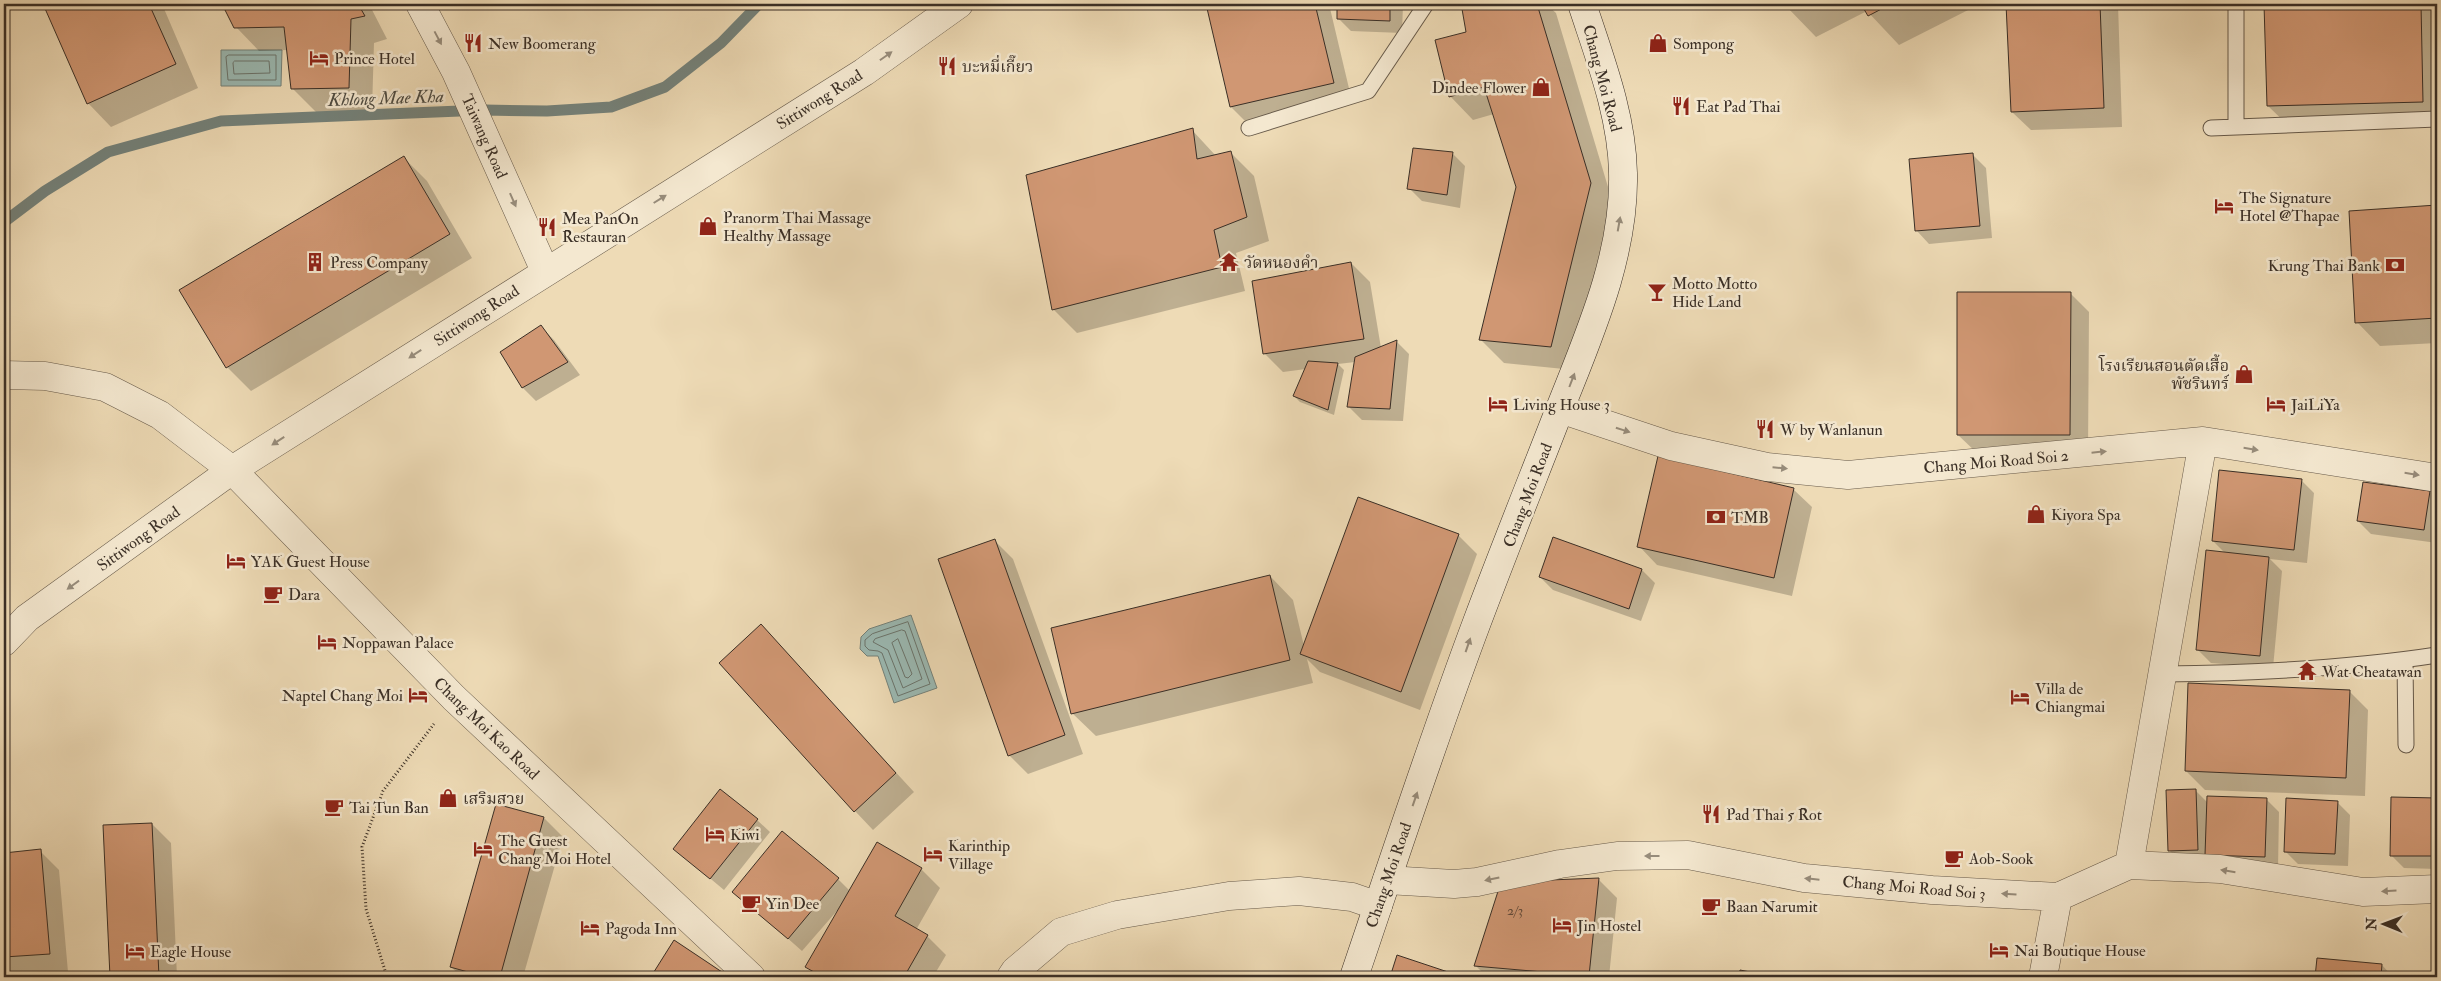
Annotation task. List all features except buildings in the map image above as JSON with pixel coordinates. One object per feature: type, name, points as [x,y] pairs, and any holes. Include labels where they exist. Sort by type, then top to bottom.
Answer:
[{"type":"street","name":"Taiwang Road","points":[[420,4],[456,72],[544,271]]},
{"type":"street","name":"Sittiwong Road","points":[[4,642],[27,618],[232,470],[544,271],[864,72],[959,4]]},
{"type":"street","name":"Chang Moi Road","points":[[1354,977],[1476,623],[1590,331],[1613,257],[1620,217],[1623,174],[1619,129],[1609,89],[1582,4]]},
{"type":"street","name":"Chang Moi Kao Road","points":[[4,375],[45,376],[105,386],[160,415],[232,470],[454,698],[751,977]]},
{"type":"street","name":"Chang Moi Road Soi 2","points":[[1560,409],[1671,446],[1767,467],[1848,475],[2203,441],[2437,478]]},
{"type":"street","points":[[2129,866],[2203,441]]},
{"type":"street","name":"Chang Moi Road Soi 3","points":[[1386,880],[1454,884],[1477,882],[1560,864],[1617,856],[1688,855],[1804,878],[1932,890],[2058,897],[2129,866],[2220,870],[2363,892],[2437,889]]},
{"type":"street","points":[[1011,977],[1015,971],[1061,932],[1117,915],[1229,896],[1299,891],[1352,897],[1378,906]]},
{"type":"street","points":[[2043,977],[2058,897]]},
{"type":"lane","points":[[1249,128],[1368,91],[1426,4]]},
{"type":"lane","points":[[2236,4],[2236,127]]},
{"type":"lane","points":[[2211,128],[2437,119]]},
{"type":"lane","points":[[2162,674],[2304,670],[2437,655]]},
{"type":"lane","points":[[2405,660],[2406,745]]},
{"type":"path","points":[[387,977],[366,909],[362,847],[383,790],[454,698]]},
{"type":"water","points":[[221,50],[282,50],[281,86],[221,86]]},
{"type":"water","points":[[911,615],[937,688],[894,703],[878,656],[867,656],[860,649],[861,637],[869,629]]},
{"type":"waterway","name":"Khlong Mae Kha","points":[[4,222],[45,191],[108,152],[221,121],[484,110],[547,111],[611,107],[665,87],[721,43],[759,4]]},
{"type":"place","name":"New Boomerang","points":[[473,43]]},
{"type":"place","name":"Sompong","points":[[1658,43]]},
{"type":"place","name":"Prince Hotel","points":[[319,58]]},
{"type":"place","name":"บะหมี่เกี๊ยว","points":[[947,66]]},
{"type":"place","name":"Dindee Flower","points":[[1541,87]]},
{"type":"place","name":"Eat Pad Thai","points":[[1681,106]]},
{"type":"place","name":"The Signature Hotel @Thapae","points":[[2224,206]]},
{"type":"place","name":"Pranorm Thai Massage Healthy Massage","points":[[708,226]]},
{"type":"place","name":"Mea PanOn Restauran","points":[[547,227]]},
{"type":"place","name":"Press Company","points":[[315,262]]},
{"type":"place","name":"วัดหนองคำ","points":[[1229,262]]},
{"type":"place","name":"Krung Thai Bank","points":[[2395,265]]},
{"type":"place","name":"Motto Motto Hide Land","points":[[1657,292]]},
{"type":"place","name":"โรงเรียนสอนตัดเสื้อ พัชรินทร์","points":[[2244,374]]},
{"type":"place","name":"Living House 3","points":[[1498,404]]},
{"type":"place","name":"JaiLiYa","points":[[2276,404]]},
{"type":"place","name":"W by Wanlanun","points":[[1765,429]]},
{"type":"place","name":"Kiyora Spa","points":[[2036,514]]},
{"type":"place","name":"TMB","points":[[1716,517]]},
{"type":"place","name":"YAK Guest House","points":[[236,561]]},
{"type":"place","name":"Dara","points":[[273,594]]},
{"type":"place","name":"Noppawan Palace","points":[[327,642]]},
{"type":"place","name":"Wat Cheatawan","points":[[2307,671]]},
{"type":"place","name":"Naptel Chang Moi","points":[[418,695]]},
{"type":"place","name":"Villa de Chiangmai","points":[[2020,697]]},
{"type":"place","name":"เสริมสวย","points":[[448,798]]},
{"type":"place","name":"Tai Tun Ban","points":[[334,807]]},
{"type":"place","name":"Pad Thai 5 Rot","points":[[1711,814]]},
{"type":"place","name":"Kiwi","points":[[715,834]]},
{"type":"place","name":"The Guest Chang Moi Hotel","points":[[483,849]]},
{"type":"place","name":"Karinthip Village","points":[[933,854]]},
{"type":"place","name":"Aob-Sook","points":[[1954,858]]},
{"type":"place","name":"Yin Dee","points":[[751,903]]},
{"type":"place","name":"Baan Narumit","points":[[1711,906]]},
{"type":"place","name":"Jin Hostel","points":[[1562,925]]},
{"type":"place","name":"Pagoda Inn","points":[[590,928]]},
{"type":"place","name":"Nai Boutique House","points":[[1999,950]]},
{"type":"place","name":"Eagle House","points":[[135,951]]}]
